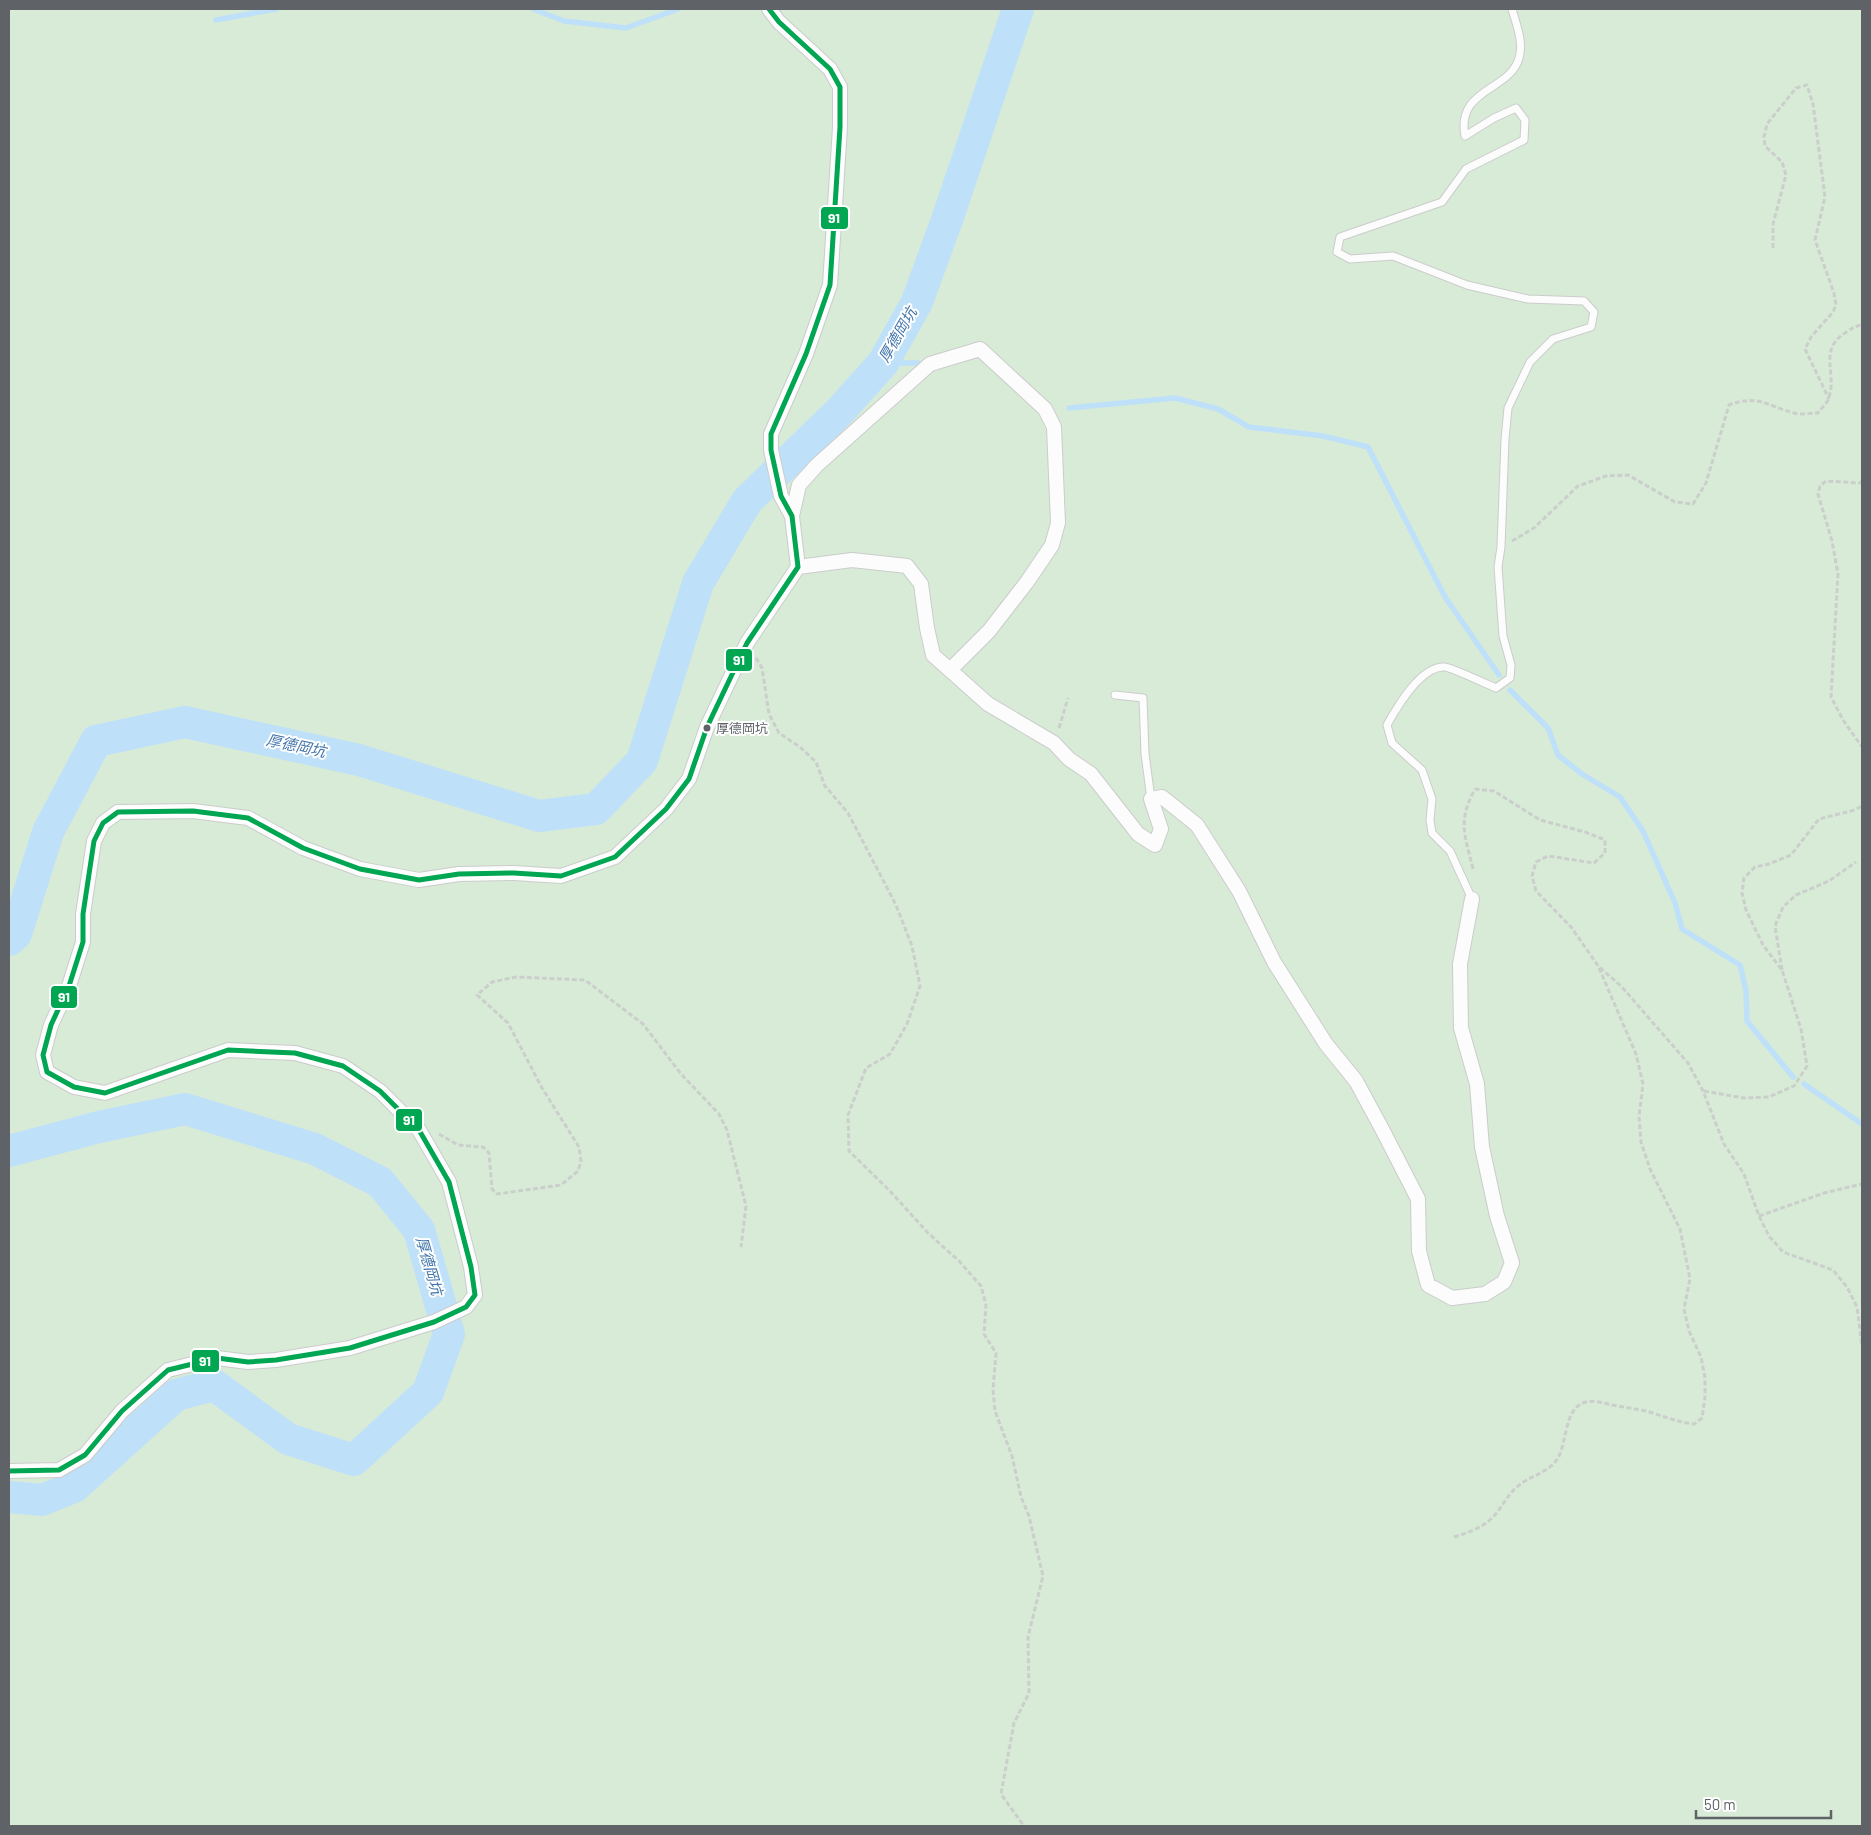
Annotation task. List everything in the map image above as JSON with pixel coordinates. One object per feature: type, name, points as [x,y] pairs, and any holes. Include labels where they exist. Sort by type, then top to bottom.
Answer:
[{"type":"street","points":[[769,9],[779,22],[830,69],[840,87],[830,285],[806,354],[772,434],[772,450],[780,496],[792,516]]},
{"type":"street","points":[[9,1470],[32,1472],[59,1470],[85,1455],[122,1412],[168,1370],[217,1358],[248,1362],[350,1348],[434,1322],[466,1307],[475,1295],[471,1267],[449,1182],[419,1130],[380,1091],[343,1066],[295,1053],[228,1050],[105,1093],[74,1087],[47,1072],[42,1055],[52,1025],[69,986],[83,942],[83,914],[94,841],[103,824],[118,812],[192,811],[248,818],[303,848],[360,869],[418,880],[459,874],[504,873],[561,876],[615,857],[666,809],[689,779],[707,727],[747,643],[798,567],[792,516],[799,486],[817,465],[930,364],[980,350],[1045,409],[1054,427],[1058,523],[1052,545],[1028,582],[989,631],[950,670]]},
{"type":"street","points":[[798,567],[852,560],[907,566],[921,584],[926,628],[933,655],[988,704],[1054,743],[1069,759],[1091,774],[1138,834],[1155,845],[1161,828],[1151,799],[1162,796],[1197,825],[1238,891],[1274,962],[1326,1044],[1356,1081],[1418,1199],[1420,1251],[1428,1285],[1452,1298],[1485,1294],[1504,1282],[1512,1263],[1497,1216],[1482,1147],[1477,1084],[1461,1028],[1460,964],[1472,899]]},
{"type":"lane","points":[[1472,899],[1450,851],[1432,833],[1430,820],[1432,799],[1422,770],[1392,743],[1386,725],[1403,697],[1427,672],[1445,667],[1496,688],[1510,678],[1511,665],[1503,636],[1498,567],[1501,547],[1508,408],[1530,362],[1553,339],[1591,327],[1594,312],[1584,301],[1528,299],[1467,285],[1393,256],[1350,259],[1337,252],[1340,237],[1442,202],[1466,168],[1524,140],[1525,120],[1516,108],[1494,118],[1465,136],[1463,125],[1470,105],[1514,70],[1519,58],[1521,42],[1512,9]]},
{"type":"lane","points":[[1115,695],[1143,698],[1145,754],[1151,799]]},
{"type":"path","points":[[1773,248],[1773,224],[1786,176],[1782,162],[1765,146],[1764,137],[1767,124],[1796,88],[1807,85],[1813,104],[1825,198],[1815,240],[1834,293],[1836,305],[1833,312],[1811,337],[1805,349],[1829,399]]},
{"type":"path","points":[[1501,547],[1534,528],[1578,486],[1606,476],[1628,475],[1675,502],[1692,504],[1706,483],[1729,405],[1743,400],[1761,401],[1796,414],[1818,413],[1829,399],[1831,384],[1830,351],[1837,338],[1856,326],[1862,325]]},
{"type":"path","points":[[1862,481],[1861,483],[1826,481],[1820,486],[1818,494],[1832,541],[1838,574],[1831,698],[1843,720],[1862,747]]},
{"type":"path","points":[[747,643],[762,668],[769,714],[779,733],[800,747],[816,762],[825,786],[848,813],[896,906],[912,946],[920,986],[907,1024],[890,1054],[866,1068],[848,1115],[849,1152],[889,1190],[928,1233],[959,1261],[981,1286],[986,1305],[984,1334],[996,1353],[993,1390],[995,1410],[1012,1456],[1021,1497],[1029,1516],[1043,1576],[1028,1636],[1029,1693],[1014,1723],[1000,1794],[1024,1826]]},
{"type":"path","points":[[1054,743],[1068,698]]},
{"type":"path","points":[[1454,1537],[1474,1530],[1492,1519],[1505,1500],[1519,1485],[1547,1470],[1554,1464],[1560,1456],[1567,1425],[1575,1408],[1585,1402],[1597,1402],[1646,1412],[1676,1422],[1694,1424],[1702,1418],[1705,1397],[1705,1378],[1701,1356],[1689,1331],[1684,1308],[1690,1279],[1680,1229],[1650,1169],[1641,1142],[1638,1117],[1643,1084],[1636,1054],[1599,968],[1571,927],[1536,891],[1532,876],[1536,862],[1548,856],[1594,863],[1606,853],[1605,840],[1585,832],[1540,820],[1494,791],[1475,789],[1466,805],[1463,827],[1474,870]]},
{"type":"path","points":[[1782,970],[1763,945],[1746,910],[1742,893],[1744,878],[1755,867],[1769,864],[1791,855],[1819,819],[1855,810],[1862,806]]},
{"type":"path","points":[[1703,1091],[1744,1098],[1769,1097],[1794,1086],[1808,1066],[1801,1029],[1782,970],[1775,926],[1783,908],[1796,895],[1829,881],[1856,862]]},
{"type":"path","points":[[1599,968],[1621,986],[1688,1063],[1703,1091],[1724,1144],[1744,1174],[1759,1216],[1769,1236],[1783,1252],[1833,1270],[1847,1287],[1857,1307],[1862,1346]]},
{"type":"path","points":[[419,1130],[439,1134],[458,1145],[482,1147],[489,1153],[492,1189],[497,1194],[561,1185],[578,1171],[581,1162],[579,1146],[542,1088],[508,1023],[478,995],[492,982],[516,976],[585,980],[643,1024],[681,1074],[719,1114],[727,1130],[746,1206],[741,1247]]},
{"type":"path","points":[[1759,1216],[1824,1193],[1862,1184]]},
{"type":"green space","points":[[9,9],[1862,9],[1862,1826],[9,1826]]},
{"type":"waterway","points":[[216,20],[276,9]]},
{"type":"waterway","points":[[533,9],[564,21],[626,28],[678,9]]},
{"type":"waterway","name":"厚德岡坑","points":[[9,940],[16,934],[48,832],[96,741],[185,722],[359,760],[539,816],[596,809],[642,761],[698,583],[747,501],[840,411],[883,363],[917,302],[948,217],[1018,9]]},
{"type":"waterway","points":[[883,363],[918,363]]},
{"type":"waterway","points":[[1069,408],[1175,398],[1218,409],[1249,427],[1323,436],[1368,447],[1445,597],[1499,675]]},
{"type":"waterway","points":[[1510,690],[1548,728],[1558,755],[1582,774],[1620,797],[1643,831],[1675,903],[1682,929],[1740,965],[1746,990],[1747,1021],[1793,1077]]},
{"type":"waterway","points":[[1804,1084],[1862,1124]]},
{"type":"waterway","name":"厚德岡坑","points":[[9,1151],[99,1127],[185,1109],[315,1149],[380,1182],[419,1230],[449,1334],[428,1392],[354,1460],[288,1439],[214,1385],[176,1395],[74,1487],[42,1500],[9,1497]]},
{"type":"transit line","name":"91","points":[[9,1471],[59,1470],[85,1455],[122,1411],[168,1370],[217,1358],[248,1362],[276,1360],[350,1348],[434,1322],[466,1307],[475,1295],[471,1267],[449,1182],[419,1130],[380,1091],[343,1066],[295,1053],[228,1050],[105,1093],[74,1087],[47,1072],[43,1055],[51,1025],[69,986],[83,942],[83,914],[94,841],[103,823],[118,812],[193,811],[248,818],[303,848],[360,869],[419,880],[459,874],[514,873],[561,876],[615,857],[666,809],[689,779],[707,727],[747,643],[798,567],[792,516],[781,496],[771,450],[771,434],[806,354],[830,285],[840,127],[840,87],[830,69],[779,22],[769,9]]},
{"type":"place","name":"厚德岡坑","points":[[707,728]]}]
